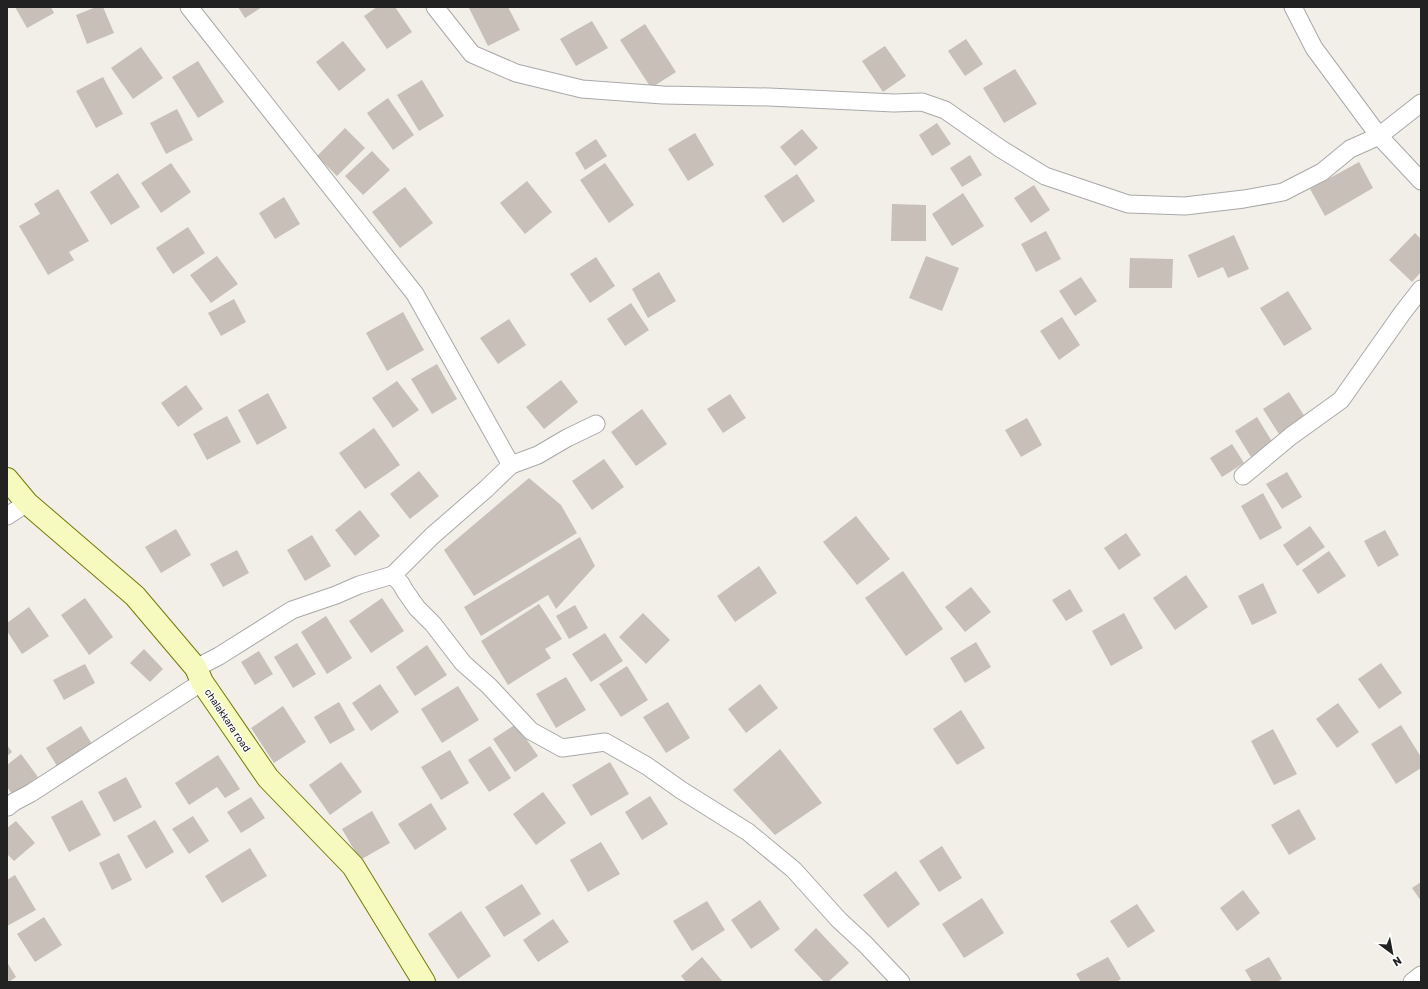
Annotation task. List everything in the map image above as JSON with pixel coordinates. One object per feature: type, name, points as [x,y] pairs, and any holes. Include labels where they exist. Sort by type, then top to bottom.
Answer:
[{"type":"main road","name":"chalakkara road","points":[[7,479],[27,503],[135,596],[199,675],[268,778],[354,866],[424,982]]},
{"type":"street","points":[[189,7],[415,294],[511,465]]},
{"type":"street","points":[[435,7],[472,54],[516,73],[582,90],[663,95],[894,103],[922,102],[945,110],[1045,176],[1128,204],[1185,206],[1283,192],[1322,172],[1350,149],[1379,136],[1421,103]]},
{"type":"street","points":[[1292,7],[1314,48],[1379,136],[1421,181]]},
{"type":"street","points":[[1242,476],[1291,436],[1341,400],[1421,289]]},
{"type":"street","points":[[7,807],[199,675],[219,656],[292,610],[336,595],[359,585],[393,575],[432,536],[511,465],[538,455],[567,438],[596,424]]},
{"type":"street","points":[[7,516],[27,503]]},
{"type":"street","points":[[393,575],[417,608],[433,624],[463,663],[489,686],[531,731],[562,748],[605,742],[647,766],[681,790],[748,832],[794,870],[839,920],[865,944],[901,982]]},
{"type":"street","points":[[1412,982],[1421,976]]},
{"type":"building","points":[[15,7],[51,7],[54,13],[27,28]]},
{"type":"building","points":[[96,7],[103,7],[114,33],[87,44],[76,15]]},
{"type":"building","points":[[238,7],[262,7],[245,18]]},
{"type":"building","points":[[377,7],[395,7],[412,32],[387,49],[364,16]]},
{"type":"building","points":[[508,7],[520,30],[488,46],[469,8]]},
{"type":"building","points":[[592,21],[608,48],[576,66],[560,39]]},
{"type":"building","points":[[645,24],[676,72],[651,88],[620,40]]},
{"type":"building","points":[[966,39],[983,64],[965,76],[948,51]]},
{"type":"building","points":[[343,41],[366,70],[339,91],[316,62]]},
{"type":"building","points":[[885,46],[906,76],[883,92],[862,61]]},
{"type":"building","points":[[141,47],[163,78],[133,99],[111,68]]},
{"type":"building","points":[[198,61],[224,102],[198,118],[172,77]]},
{"type":"building","points":[[1015,69],[1037,104],[1004,123],[983,88]]},
{"type":"building","points":[[103,77],[123,114],[96,128],[76,91]]},
{"type":"building","points":[[422,80],[444,116],[419,131],[397,95]]},
{"type":"building","points":[[388,98],[414,135],[393,150],[367,113]]},
{"type":"building","points":[[177,109],[193,140],[166,154],[150,123]]},
{"type":"building","points":[[937,123],[951,144],[932,156],[919,135]]},
{"type":"building","points":[[345,128],[365,148],[337,176],[317,156]]},
{"type":"building","points":[[802,129],[818,148],[795,166],[780,147]]},
{"type":"building","points":[[695,133],[714,165],[688,181],[668,149]]},
{"type":"building","points":[[596,139],[607,156],[585,170],[575,153]]},
{"type":"building","points":[[372,151],[390,170],[363,195],[345,176]]},
{"type":"building","points":[[970,155],[982,175],[962,187],[950,168]]},
{"type":"building","points":[[1359,162],[1373,188],[1325,216],[1310,189]]},
{"type":"building","points":[[171,163],[191,192],[161,213],[141,183]]},
{"type":"building","points":[[605,163],[634,205],[609,223],[580,180]]},
{"type":"building","points":[[118,173],[140,207],[111,225],[90,192]]},
{"type":"building","points":[[797,174],[815,201],[783,223],[764,196]]},
{"type":"building","points":[[527,181],[552,212],[525,234],[500,203]]},
{"type":"building","points":[[1034,185],[1050,210],[1031,223],[1014,198]]},
{"type":"building","points":[[405,187],[433,223],[400,248],[372,212]]},
{"type":"building","points":[[58,189],[89,241],[69,252],[74,260],[48,275],[19,226],[40,214],[34,204]]},
{"type":"building","points":[[963,193],[984,226],[952,246],[932,214]]},
{"type":"building","points":[[284,197],[300,224],[275,239],[259,213]]},
{"type":"building","points":[[892,204],[926,205],[926,241],[891,241]]},
{"type":"building","points":[[188,227],[205,253],[173,274],[156,248]]},
{"type":"building","points":[[1046,231],[1061,259],[1036,272],[1021,244]]},
{"type":"building","points":[[1415,233],[1421,239],[1421,272],[1412,282],[1389,260]]},
{"type":"building","points":[[1234,235],[1249,269],[1228,278],[1223,267],[1198,278],[1188,255]]},
{"type":"building","points":[[217,256],[238,284],[211,303],[190,275]]},
{"type":"building","points":[[926,256],[959,268],[942,311],[909,298]]},
{"type":"building","points":[[596,257],[615,286],[590,303],[570,274]]},
{"type":"building","points":[[1130,258],[1173,259],[1172,288],[1129,288]]},
{"type":"building","points":[[659,272],[676,301],[648,318],[632,289]]},
{"type":"building","points":[[1081,277],[1097,301],[1075,316],[1059,291]]},
{"type":"building","points":[[1288,291],[1312,329],[1284,346],[1260,308]]},
{"type":"building","points":[[234,299],[246,322],[221,336],[208,313]]},
{"type":"building","points":[[631,303],[649,330],[625,346],[607,319]]},
{"type":"building","points":[[403,312],[424,350],[387,371],[366,333]]},
{"type":"building","points":[[1062,317],[1080,345],[1059,360],[1040,331]]},
{"type":"building","points":[[509,319],[526,345],[498,364],[480,338]]},
{"type":"building","points":[[437,364],[457,399],[432,414],[411,379]]},
{"type":"building","points":[[561,380],[578,402],[544,429],[526,407]]},
{"type":"building","points":[[397,381],[419,410],[393,428],[372,398]]},
{"type":"building","points":[[186,385],[203,409],[178,427],[161,403]]},
{"type":"building","points":[[1289,392],[1305,417],[1279,434],[1263,409]]},
{"type":"building","points":[[268,393],[287,428],[257,445],[238,410]]},
{"type":"building","points":[[730,394],[746,418],[723,433],[707,409]]},
{"type":"building","points":[[642,409],[667,444],[636,466],[611,432]]},
{"type":"building","points":[[227,416],[241,442],[207,460],[193,434]]},
{"type":"building","points":[[1257,417],[1273,443],[1251,457],[1235,431]]},
{"type":"building","points":[[1027,418],[1042,445],[1021,457],[1005,430]]},
{"type":"building","points":[[374,428],[400,465],[365,489],[339,453]]},
{"type":"building","points":[[1232,444],[1244,463],[1222,477],[1210,458]]},
{"type":"building","points":[[604,459],[624,487],[592,510],[572,481]]},
{"type":"building","points":[[419,471],[439,496],[410,519],[390,494]]},
{"type":"building","points":[[1287,472],[1302,497],[1282,509],[1266,484]]},
{"type":"building","points":[[529,478],[561,505],[577,533],[474,596],[444,550]]},
{"type":"building","points":[[1263,493],[1282,528],[1260,540],[1241,506]]},
{"type":"building","points":[[360,510],[380,536],[355,556],[335,530]]},
{"type":"building","points":[[856,516],[890,559],[857,585],[823,542]]},
{"type":"building","points":[[1310,526],[1325,547],[1297,566],[1283,545]]},
{"type":"building","points":[[176,529],[191,555],[161,573],[145,547]]},
{"type":"building","points":[[1385,530],[1399,555],[1378,567],[1364,541]]},
{"type":"building","points":[[1126,533],[1141,555],[1119,570],[1104,548]]},
{"type":"building","points":[[312,535],[331,566],[305,581],[287,550]]},
{"type":"building","points":[[580,537],[595,566],[556,609],[548,595],[481,636],[464,607]]},
{"type":"building","points":[[237,550],[249,573],[223,587],[210,564]]},
{"type":"building","points":[[1329,551],[1346,576],[1318,594],[1302,570]]},
{"type":"building","points":[[759,566],[777,593],[735,622],[717,596]]},
{"type":"building","points":[[903,571],[943,629],[906,656],[865,598]]},
{"type":"building","points":[[1186,575],[1208,607],[1175,630],[1153,598]]},
{"type":"building","points":[[1263,583],[1277,613],[1252,625],[1238,596]]},
{"type":"building","points":[[971,587],[991,612],[965,632],[945,607]]},
{"type":"building","points":[[1070,589],[1083,611],[1066,621],[1052,600]]},
{"type":"building","points":[[85,598],[113,637],[89,655],[61,615]]},
{"type":"building","points":[[382,598],[404,631],[371,653],[349,621]]},
{"type":"building","points":[[539,604],[562,639],[545,649],[551,658],[508,685],[481,641]]},
{"type":"building","points":[[575,605],[588,628],[569,639],[556,616]]},
{"type":"building","points":[[29,607],[49,636],[22,654],[7,631],[7,623]]},
{"type":"building","points":[[643,613],[670,640],[646,664],[619,637]]},
{"type":"building","points":[[1124,613],[1143,648],[1111,666],[1092,631]]},
{"type":"building","points":[[326,616],[352,658],[327,674],[301,632]]},
{"type":"building","points":[[605,633],[623,661],[591,682],[572,654]]},
{"type":"building","points":[[976,642],[991,667],[965,683],[950,658]]},
{"type":"building","points":[[297,643],[316,674],[293,688],[274,657]]},
{"type":"building","points":[[427,645],[447,675],[415,696],[396,667]]},
{"type":"building","points":[[144,649],[163,669],[150,682],[130,663]]},
{"type":"building","points":[[259,651],[273,674],[255,685],[241,662]]},
{"type":"building","points":[[1381,663],[1402,693],[1379,709],[1358,679]]},
{"type":"building","points":[[85,664],[95,683],[64,700],[53,680]]},
{"type":"building","points":[[627,666],[648,700],[621,717],[599,684]]},
{"type":"building","points":[[566,677],[586,710],[556,728],[536,694]]},
{"type":"building","points":[[380,684],[399,712],[371,731],[352,703]]},
{"type":"building","points":[[760,684],[778,708],[746,733],[728,709]]},
{"type":"building","points":[[458,686],[479,720],[442,743],[421,709]]},
{"type":"building","points":[[339,702],[355,730],[330,744],[314,717]]},
{"type":"building","points":[[668,702],[690,738],[666,753],[643,717]]},
{"type":"building","points":[[1338,703],[1359,732],[1337,748],[1316,719]]},
{"type":"building","points":[[283,706],[306,742],[274,763],[251,728]]},
{"type":"building","points":[[961,710],[985,748],[957,765],[933,729]]},
{"type":"building","points":[[516,724],[538,756],[515,772],[493,739]]},
{"type":"building","points":[[1401,725],[1421,757],[1421,768],[1396,784],[1371,744]]},
{"type":"building","points":[[81,726],[92,744],[57,766],[46,748]]},
{"type":"building","points":[[1273,729],[1297,774],[1274,785],[1251,741]]},
{"type":"building","points":[[7,745],[12,752],[7,756]]},
{"type":"building","points":[[490,746],[511,778],[489,792],[468,760]]},
{"type":"building","points":[[780,749],[822,803],[775,835],[733,790]]},
{"type":"building","points":[[450,750],[469,783],[441,800],[421,767]]},
{"type":"building","points":[[21,754],[38,777],[13,795],[7,787],[7,765]]},
{"type":"building","points":[[218,755],[240,789],[225,798],[217,787],[189,805],[175,783]]},
{"type":"building","points":[[341,762],[362,792],[330,815],[309,785]]},
{"type":"building","points":[[610,762],[629,794],[591,816],[572,785]]},
{"type":"building","points":[[126,777],[142,807],[114,822],[98,792]]},
{"type":"building","points":[[543,792],[566,823],[536,845],[513,814]]},
{"type":"building","points":[[650,796],[668,824],[642,840],[625,812]]},
{"type":"building","points":[[251,797],[265,818],[241,833],[227,812]]},
{"type":"building","points":[[82,800],[101,835],[69,852],[51,817]]},
{"type":"building","points":[[431,803],[447,829],[415,850],[398,824]]},
{"type":"building","points":[[1299,809],[1316,839],[1289,855],[1271,825]]},
{"type":"building","points":[[372,811],[390,843],[360,860],[342,829]]},
{"type":"building","points":[[193,816],[209,841],[189,854],[172,829]]},
{"type":"building","points":[[155,820],[174,852],[146,869],[127,836]]},
{"type":"building","points":[[16,821],[35,843],[14,861],[7,854],[7,828]]},
{"type":"building","points":[[601,842],[620,874],[588,892],[570,860]]},
{"type":"building","points":[[942,846],[962,878],[939,892],[919,861]]},
{"type":"building","points":[[250,848],[267,876],[222,903],[205,876]]},
{"type":"building","points":[[119,853],[132,880],[112,890],[99,863]]},
{"type":"building","points":[[896,871],[920,904],[888,928],[863,895]]},
{"type":"building","points":[[15,875],[36,910],[7,926],[7,880]]},
{"type":"building","points":[[1421,882],[1421,901],[1412,888]]},
{"type":"building","points":[[522,884],[541,914],[504,937],[485,907]]},
{"type":"building","points":[[1243,890],[1260,913],[1237,931],[1220,908]]},
{"type":"building","points":[[982,898],[1004,933],[964,958],[942,924]]},
{"type":"building","points":[[760,900],[780,929],[751,949],[731,920]]},
{"type":"building","points":[[707,901],[725,930],[692,951],[673,921]]},
{"type":"building","points":[[1137,904],[1155,931],[1128,948],[1110,921]]},
{"type":"building","points":[[461,911],[491,956],[458,979],[428,934]]},
{"type":"building","points":[[44,917],[62,945],[35,962],[17,934]]},
{"type":"building","points":[[553,919],[569,942],[538,962],[523,940]]},
{"type":"building","points":[[816,928],[849,963],[828,982],[824,982],[794,950]]},
{"type":"building","points":[[702,957],[723,982],[686,982],[681,976]]},
{"type":"building","points":[[1108,957],[1121,979],[1116,982],[1081,982],[1076,974]]},
{"type":"building","points":[[1269,957],[1282,979],[1277,982],[1252,982],[1245,970]]},
{"type":"building","points":[[7,962],[16,977],[9,982],[7,982]]}]
